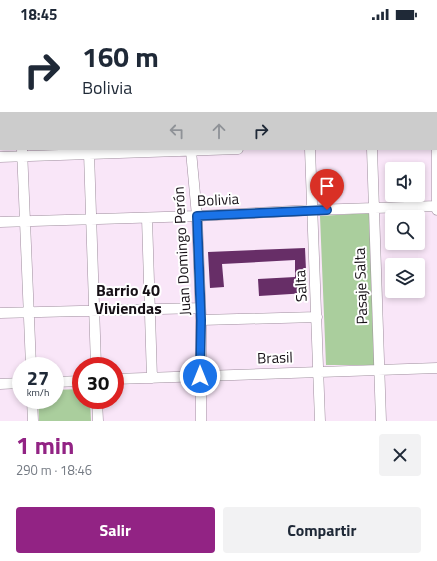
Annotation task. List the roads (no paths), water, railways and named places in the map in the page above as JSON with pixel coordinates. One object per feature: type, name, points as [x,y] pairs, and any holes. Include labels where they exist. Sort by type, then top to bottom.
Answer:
[{"type":"street","points":[[437,135],[437,210]]},
{"type":"street","points":[[0,157],[22,153],[206,150]]},
{"type":"street","name":"Salta","points":[[310,150],[320,421]]},
{"type":"street","name":"Pasaje Salta","points":[[372,150],[381,421]]},
{"type":"street","name":"Juan Domingo Perón","points":[[191,151],[197,216],[201,320],[201,421]]},
{"type":"street","points":[[22,153],[31,357]]},
{"type":"street","points":[[89,153],[96,357]]},
{"type":"street","name":"Bolivia","points":[[0,222],[26,220],[148,218],[437,206]]},
{"type":"street","points":[[148,218],[152,378]]},
{"type":"street","points":[[0,313],[200,308]]},
{"type":"street","points":[[201,320],[317,317]]},
{"type":"street","name":"Brasil","points":[[124,379],[437,368]]},
{"type":"street","points":[[0,384],[12,383]]},
{"type":"street","points":[[32,409],[33,421]]},
{"type":"street","points":[[97,409],[98,421]]},
{"type":"district","name":"Barrio 40 Viviendas","points":[[128,299]]}]
